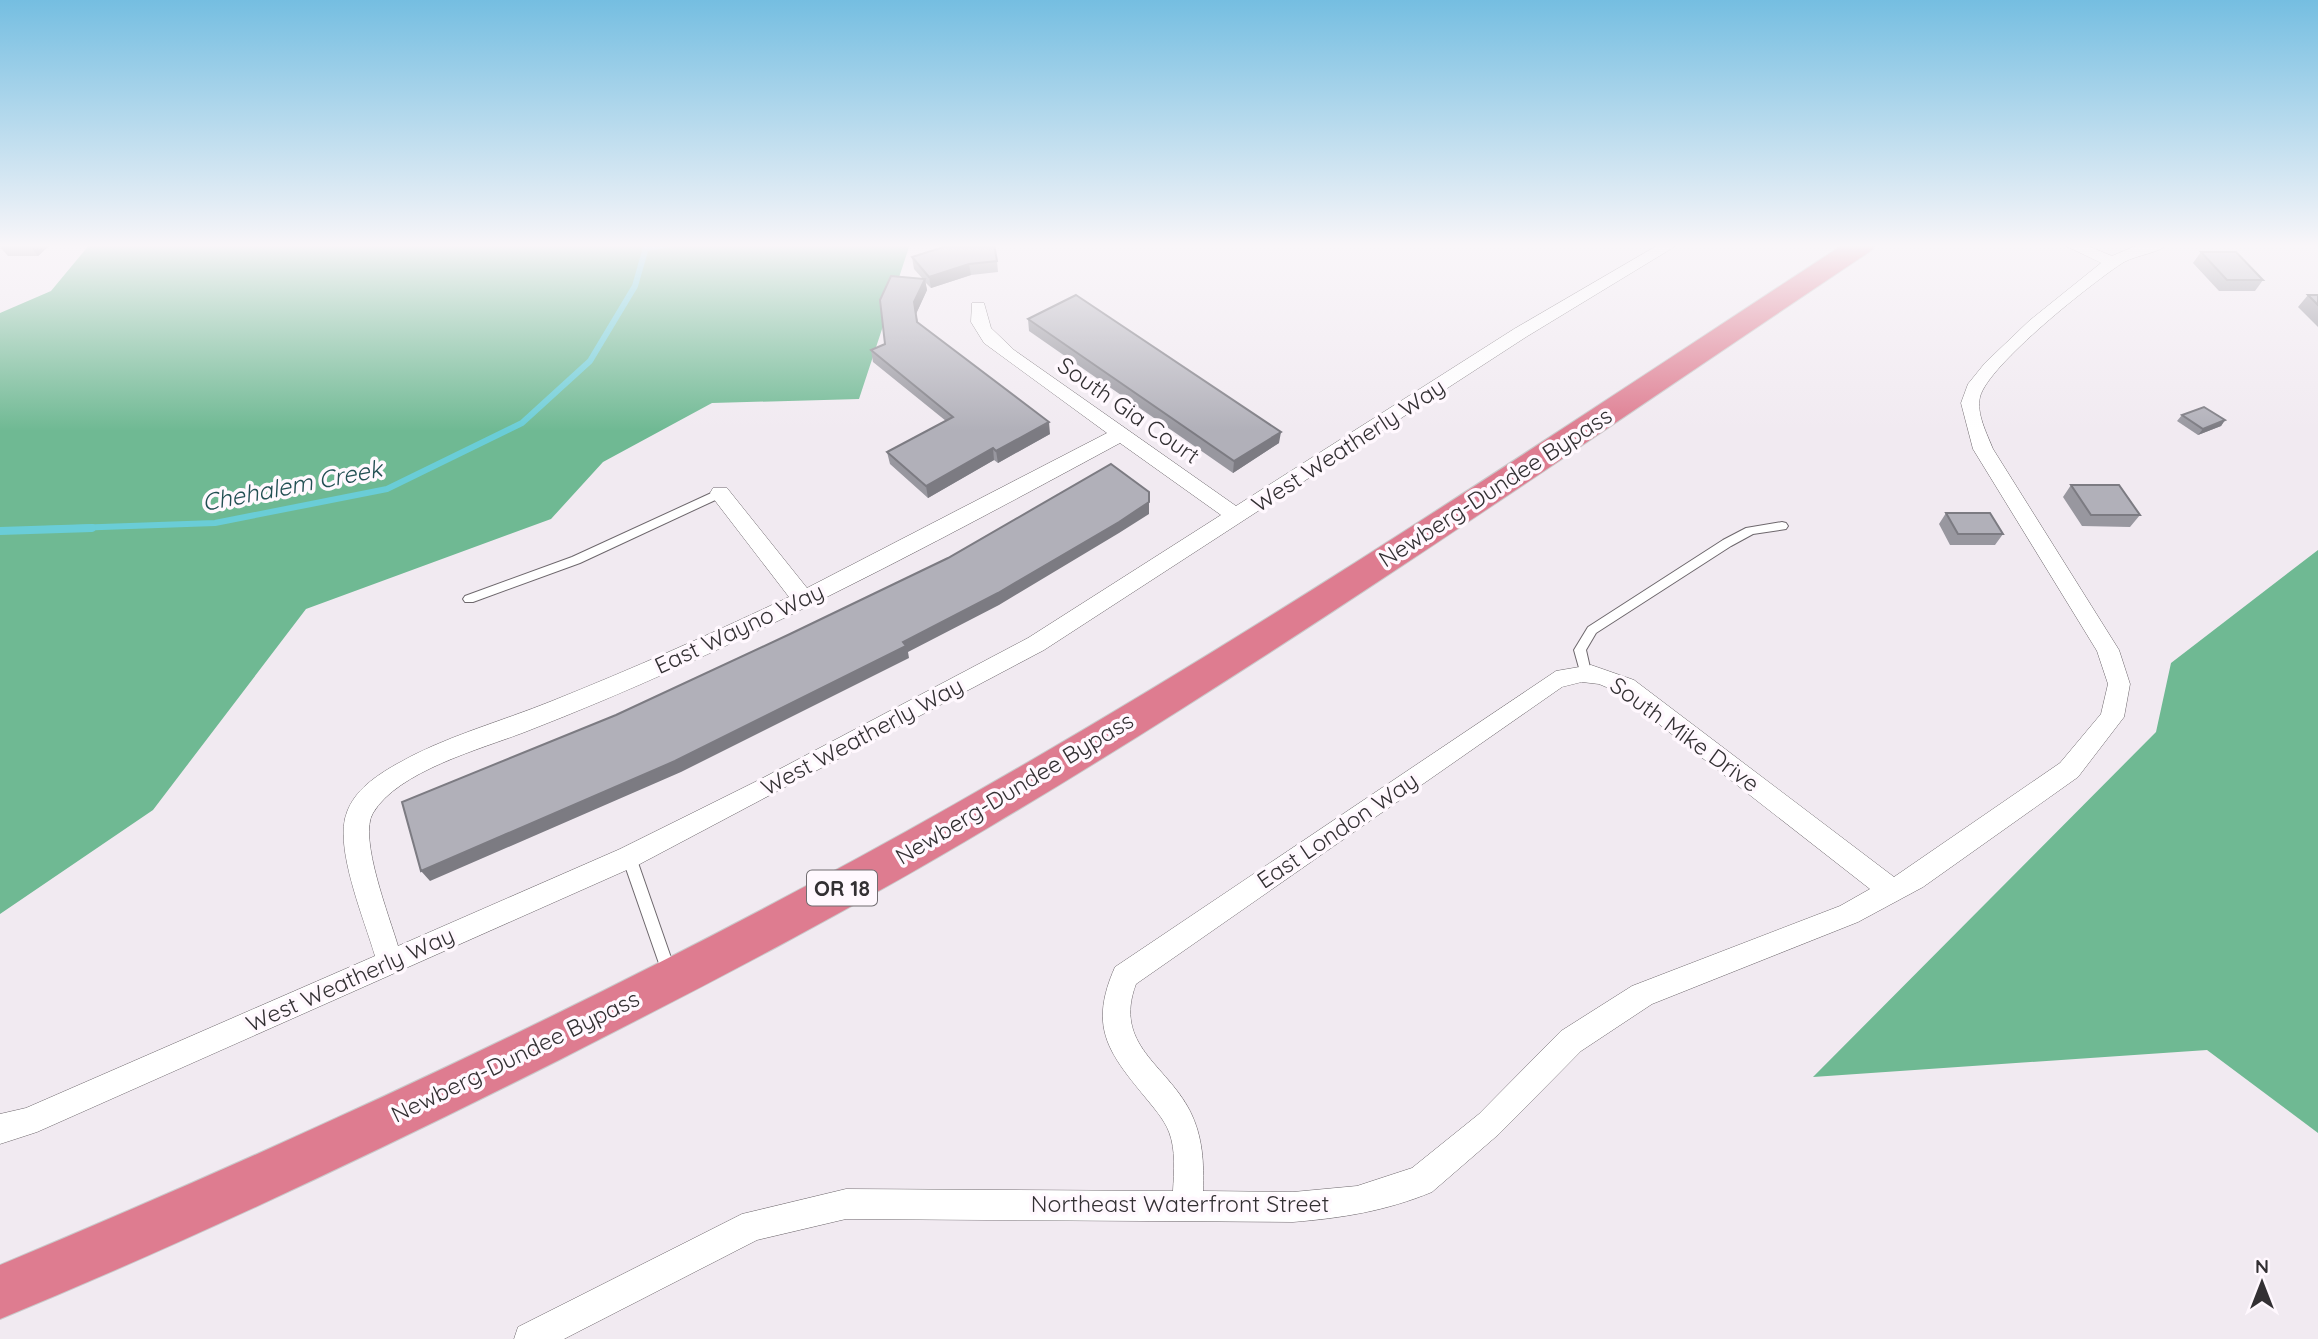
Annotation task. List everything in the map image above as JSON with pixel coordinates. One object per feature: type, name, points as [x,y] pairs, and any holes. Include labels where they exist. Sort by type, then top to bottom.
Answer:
[{"type":"highway","name":"Newberg-Dundee Bypass","points":[[0,1292],[374,1126],[672,979],[834,893],[1031,781],[1356,578],[1768,306]]},
{"type":"street","name":"West Weatherly Way","points":[[0,1129],[27,1122],[629,856],[768,787],[1036,644],[1565,306]]},
{"type":"street","name":"Northeast Waterfront Street","points":[[530,1339],[753,1225],[846,1204],[1293,1207],[1357,1201],[1421,1181],[1489,1124],[1571,1041],[1642,995],[1849,914],[1892,891],[2068,771],[2112,717],[2119,684],[2108,650],[1983,449],[1973,425],[1971,395],[1983,375],[2000,356],[2060,306]]},
{"type":"street","name":"South Gia Court","points":[[978,307],[978,323],[984,335],[1237,516]]},
{"type":"street","name":"East Wayno Way","points":[[358,814],[380,787],[422,762],[575,703],[803,599],[977,512],[1121,434]]},
{"type":"street","points":[[720,493],[803,599]]},
{"type":"street","name":"South Mike Drive","points":[[1585,672],[1607,676],[1626,686],[1892,891]]},
{"type":"street","name":"East London Way","points":[[1186,1206],[1187,1140],[1179,1120],[1120,1043],[1112,1012],[1115,994],[1125,976],[1554,681],[1585,672]]},
{"type":"street","points":[[358,814],[356,839],[390,962]]},
{"type":"lane","points":[[469,599],[576,560],[720,493]]},
{"type":"lane","name":"South Mike Drive","points":[[1585,672],[1580,650],[1592,630],[1727,543],[1750,531],[1782,526]]},
{"type":"lane","points":[[629,856],[672,979]]},
{"type":"green space","points":[[15,306],[889,306],[859,399],[712,403],[603,462],[551,519],[306,609],[153,810],[0,914],[0,313]]},
{"type":"green space","points":[[2318,550],[2318,1133],[2207,1050],[1813,1077],[2156,732],[2171,663]]},
{"type":"building","points":[[881,306],[915,306],[917,322],[1049,422],[996,451],[993,448],[926,486],[887,452],[953,417],[871,350],[885,344]]},
{"type":"building","points":[[1053,306],[1093,306],[1281,432],[1234,461],[1028,319]]},
{"type":"building","points":[[2204,407],[2225,420],[2203,429],[2182,415]]},
{"type":"building","points":[[1111,464],[1149,492],[1149,502],[1119,522],[998,593],[903,642],[906,646],[675,761],[421,871],[402,802],[616,715],[790,634],[948,558]]},
{"type":"building","points":[[2071,485],[2119,485],[2140,515],[2091,515]]},
{"type":"building","points":[[1946,513],[1990,513],[2003,534],[1958,534]]},
{"type":"waterway","name":"Chehalem Creek","points":[[45,529],[215,523],[387,489],[522,423],[590,361],[623,306]]},
{"type":"waterway","name":"Chehalem Creek","points":[[0,531],[92,528]]}]
